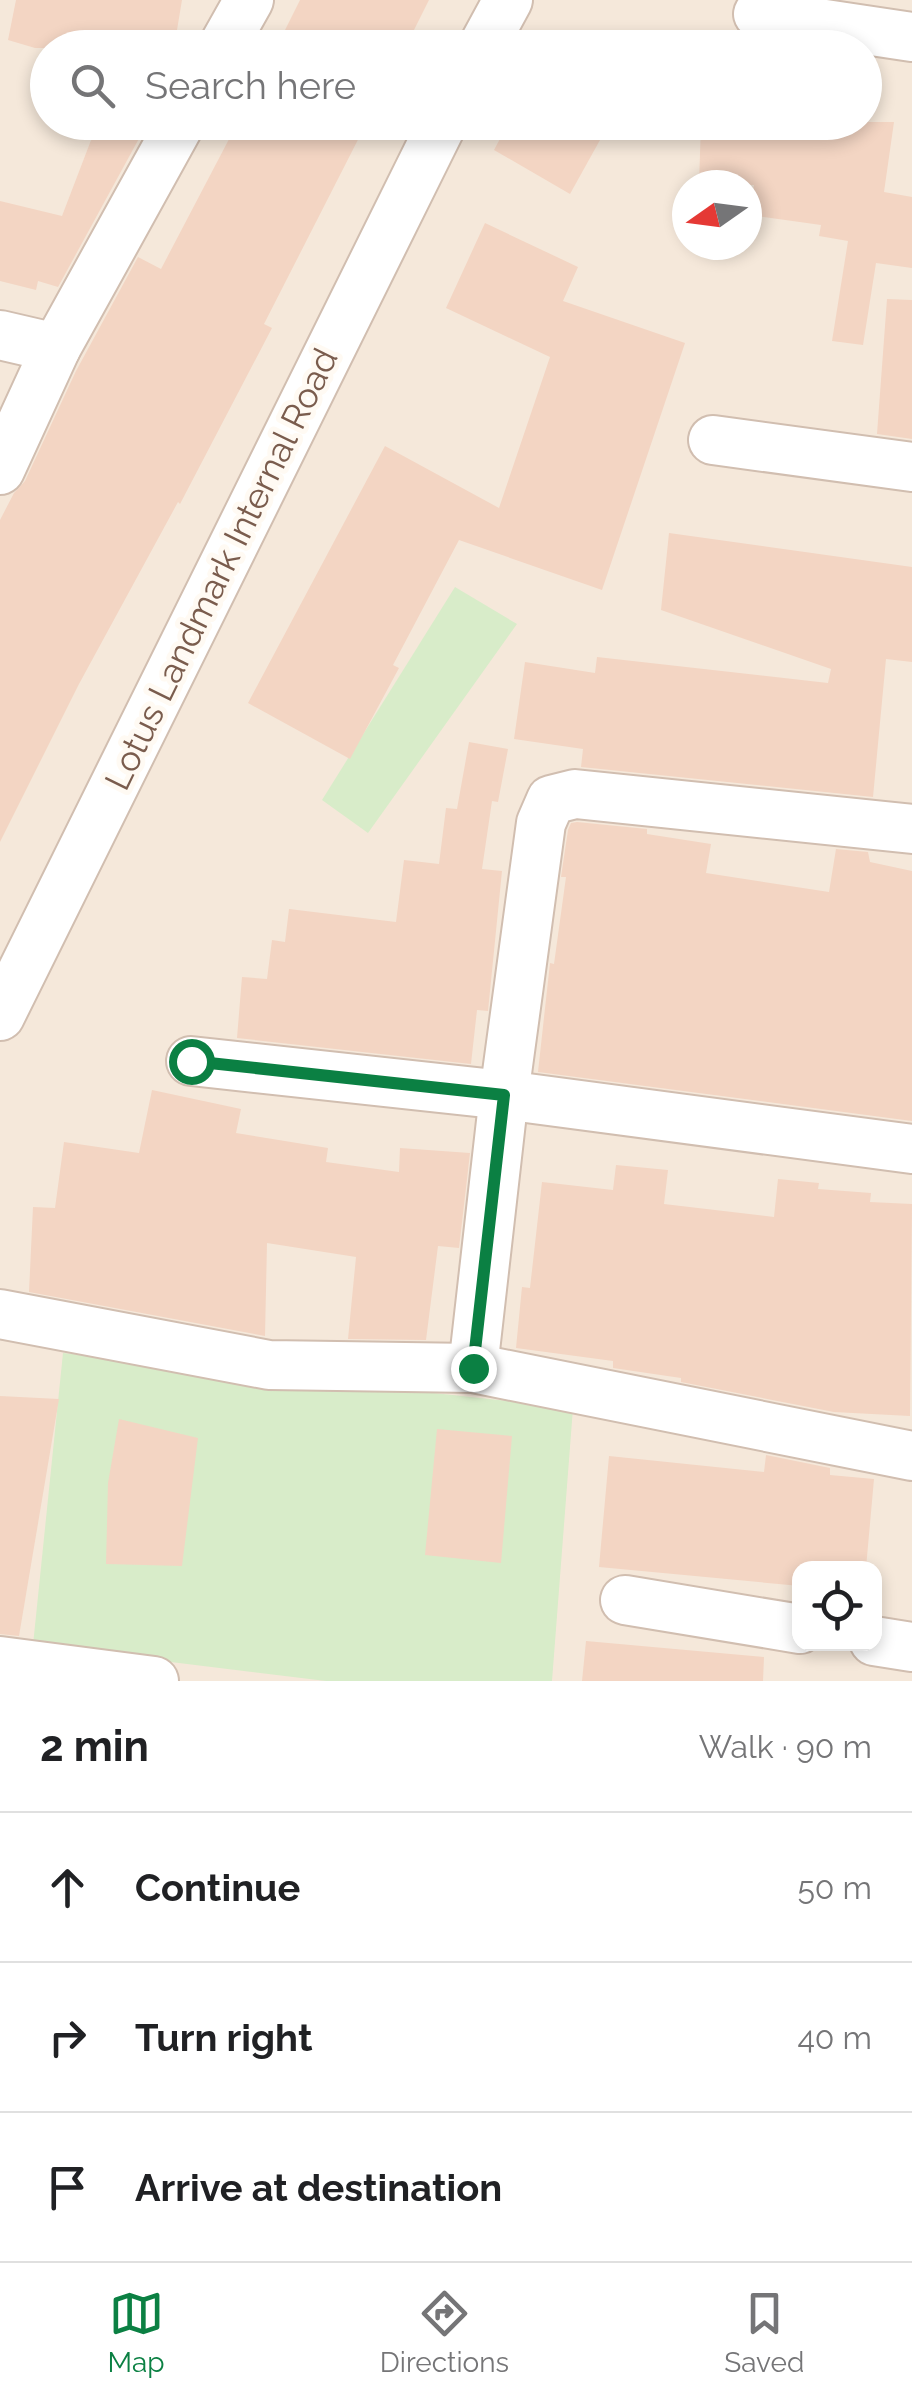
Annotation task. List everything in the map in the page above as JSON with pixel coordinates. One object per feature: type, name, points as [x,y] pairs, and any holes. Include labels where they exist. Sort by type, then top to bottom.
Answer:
[{"type":"street","points":[[232,30],[249,0]]},
{"type":"street","points":[[492,30],[508,0]]},
{"type":"street","points":[[758,14],[865,30]]},
{"type":"street","points":[[882,33],[912,37]]},
{"type":"street","points":[[0,470],[56,348],[171,140]]},
{"type":"street","name":"Lotus Landmark Internal Road","points":[[0,1016],[434,140]]},
{"type":"street","points":[[0,335],[56,348]]},
{"type":"street","points":[[713,440],[912,468]]},
{"type":"street","points":[[473,1368],[504,1095],[542,822],[552,800],[575,794],[912,829]]},
{"type":"street","points":[[191,1061],[504,1095],[912,1149]]},
{"type":"street","points":[[0,1314],[268,1365],[473,1368],[912,1456]]},
{"type":"street","points":[[625,1600],[792,1627]]},
{"type":"street","points":[[882,1642],[912,1647]]},
{"type":"street","points":[[0,1660],[154,1681]]},
{"type":"shaded area","points":[[0,0],[912,0],[912,1681],[0,1681]]},
{"type":"green space","points":[[455,587],[517,624],[368,833],[322,800]]},
{"type":"green space","points":[[63,1353],[573,1408],[552,1681],[326,1681],[33,1645]]},
{"type":"building","points":[[16,0],[182,0],[177,30],[30,30],[30,47],[8,40]]},
{"type":"building","points":[[300,0],[429,0],[414,30],[285,30]]},
{"type":"building","points":[[882,122],[894,122],[884,192],[912,197],[912,268],[876,263],[863,345],[832,341],[848,241],[819,236],[821,225],[762,217],[762,170],[699,170],[700,140],[882,140]]},
{"type":"building","points":[[91,140],[138,140],[58,287],[38,281],[36,290],[0,281],[0,201],[62,216]]},
{"type":"building","points":[[229,140],[358,140],[264,324],[272,328],[180,504],[79,684],[0,842],[0,520],[25,481],[76,371],[138,257],[161,269]]},
{"type":"building","points":[[499,140],[600,140],[570,194],[494,150]]},
{"type":"building","points":[[485,223],[578,267],[563,301],[685,343],[602,590],[459,540],[393,665],[399,668],[350,759],[248,703],[385,446],[499,508],[550,357],[446,308]]},
{"type":"building","points":[[887,299],[912,300],[912,439],[877,434]]},
{"type":"building","points":[[669,533],[912,567],[912,662],[886,659],[873,797],[581,767],[583,749],[514,739],[525,662],[595,673],[597,657],[828,683],[831,669],[661,610]]},
{"type":"building","points":[[469,742],[508,749],[498,802],[492,801],[482,869],[502,871],[488,1011],[477,1010],[471,1064],[237,1038],[242,977],[267,979],[272,940],[285,942],[289,909],[396,922],[404,860],[439,864],[446,808],[457,809]]},
{"type":"building","points":[[571,823],[647,829],[647,834],[711,844],[706,873],[829,892],[836,849],[868,852],[870,862],[912,871],[912,1121],[538,1072],[550,963],[554,964],[566,877],[561,877],[568,830]]},
{"type":"building","points":[[152,1090],[241,1109],[236,1133],[328,1148],[326,1162],[399,1172],[400,1148],[470,1153],[459,1248],[438,1246],[426,1340],[348,1339],[356,1257],[267,1243],[265,1336],[29,1292],[33,1207],[55,1208],[64,1142],[139,1153]]},
{"type":"building","points":[[616,1165],[668,1170],[664,1204],[774,1217],[778,1179],[819,1183],[818,1189],[871,1193],[870,1202],[912,1204],[910,1416],[834,1412],[681,1382],[681,1378],[613,1368],[613,1361],[516,1348],[522,1287],[530,1288],[542,1182],[613,1190]]},
{"type":"building","points":[[0,1396],[59,1399],[19,1636],[0,1634]]},
{"type":"building","points":[[119,1419],[198,1438],[182,1566],[106,1564],[108,1483]]},
{"type":"building","points":[[437,1429],[512,1436],[501,1563],[425,1555]]},
{"type":"building","points":[[766,1455],[830,1468],[830,1475],[874,1479],[867,1561],[792,1561],[792,1585],[599,1567],[609,1456],[764,1472]]},
{"type":"building","points":[[586,1641],[764,1657],[763,1681],[582,1681]]},
{"type":"route","points":[[191,1061],[504,1095],[473,1368]]}]
